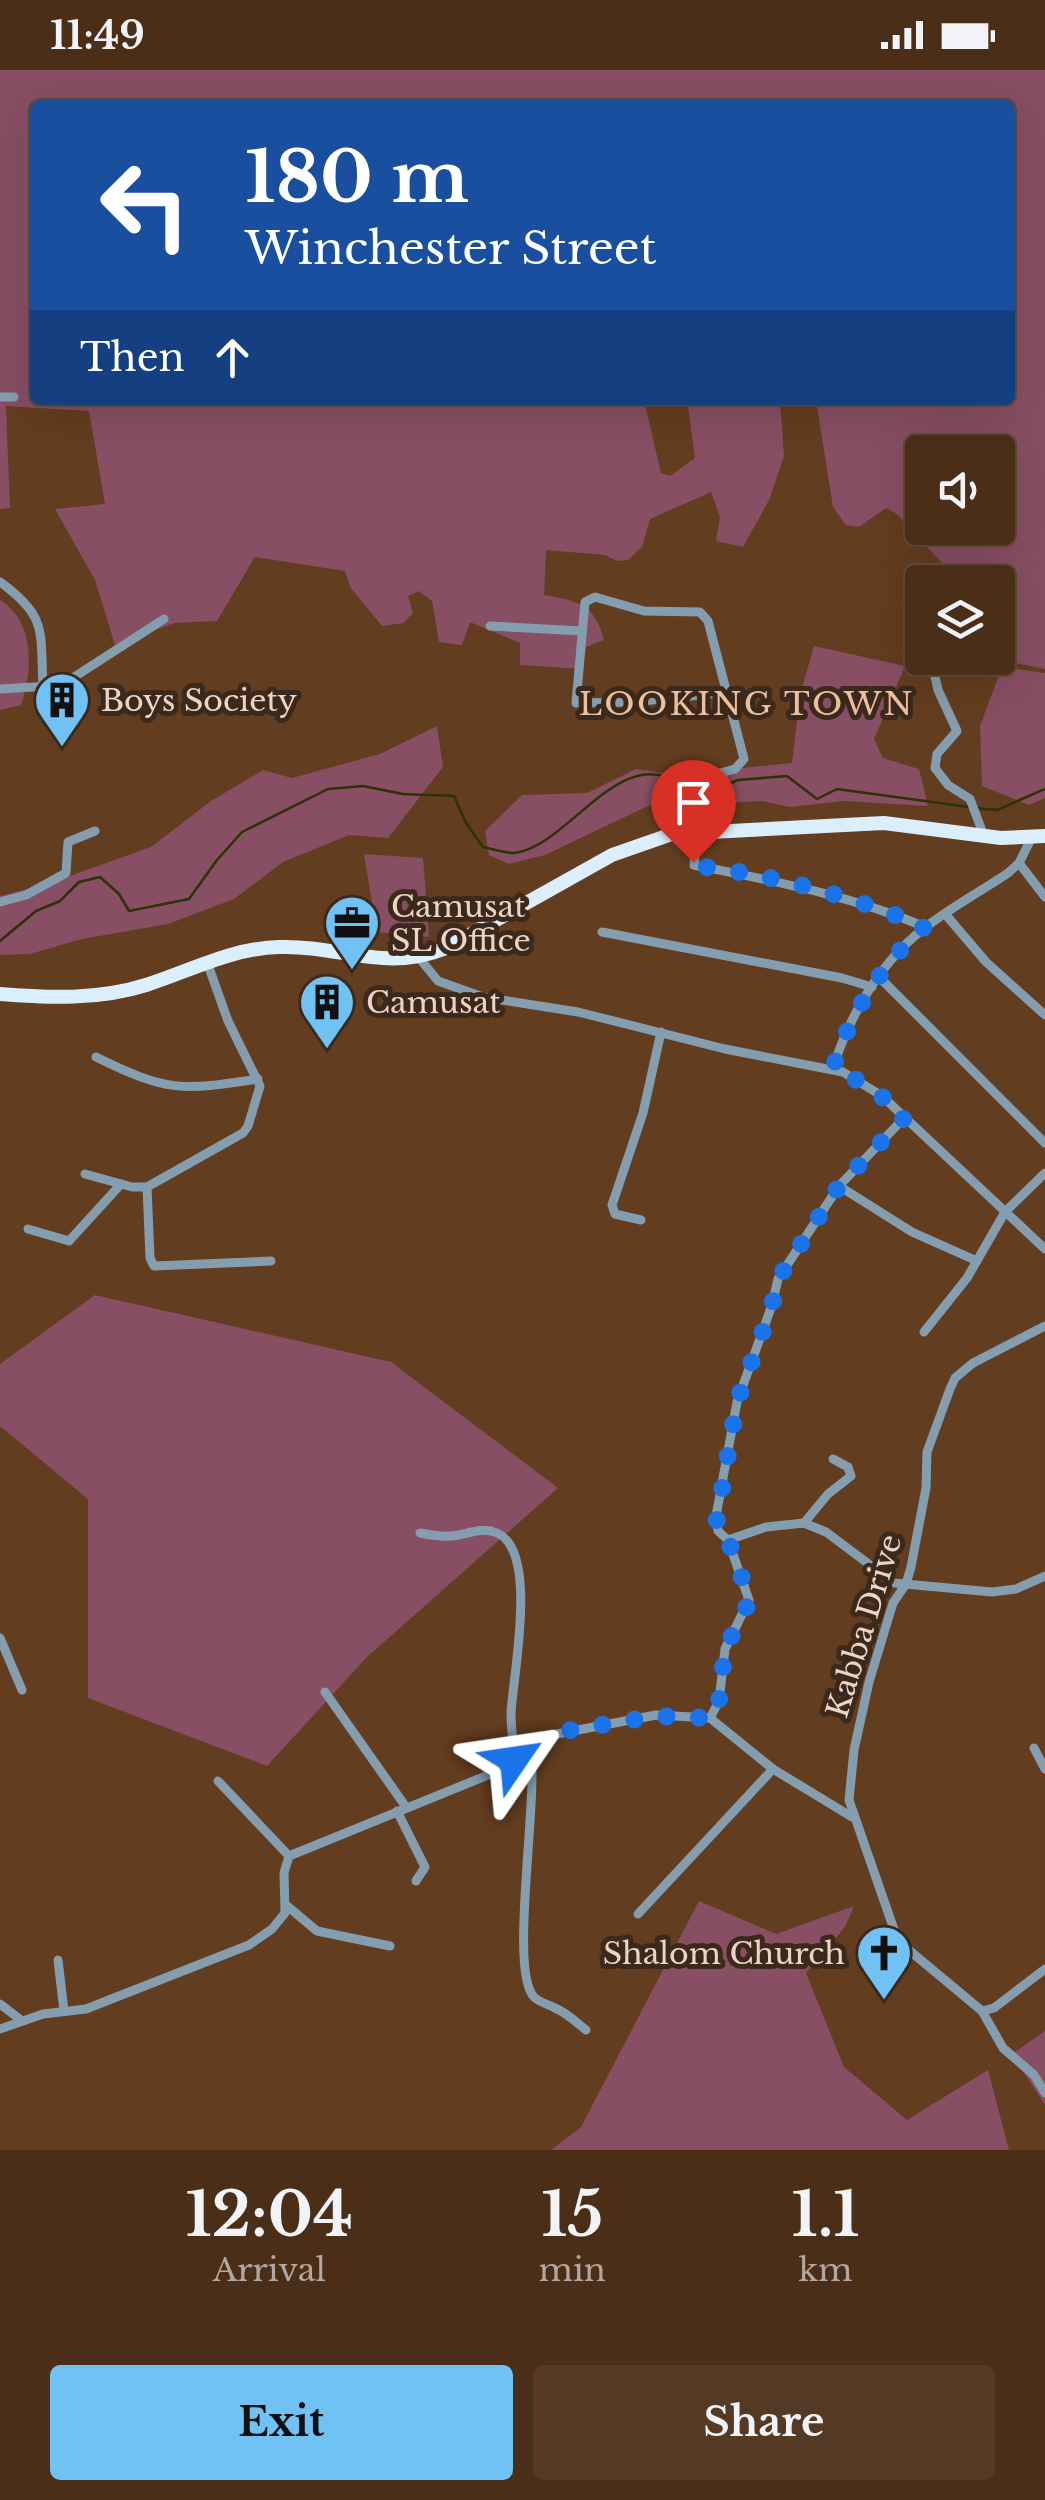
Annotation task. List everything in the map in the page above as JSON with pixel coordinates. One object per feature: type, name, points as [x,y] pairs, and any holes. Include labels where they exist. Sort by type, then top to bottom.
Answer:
[{"type":"main road","points":[[0,994],[90,996],[141,986],[232,954],[276,947],[420,959],[612,854],[672,834],[884,824],[928,826],[984,836],[1038,837]]},
{"type":"street","points":[[0,398],[14,398]]},
{"type":"street","points":[[0,582],[29,604],[36,616],[43,686]]},
{"type":"street","points":[[672,834],[675,802],[683,783],[735,770],[743,763],[729,692],[704,614],[644,611],[592,597],[584,605],[576,703],[632,702],[729,692]]},
{"type":"street","points":[[0,689],[68,681],[164,619]]},
{"type":"street","points":[[490,626],[581,631]]},
{"type":"street","points":[[935,675],[957,731],[937,754],[935,768],[948,786],[970,799],[984,836]]},
{"type":"street","points":[[0,902],[26,895],[66,873],[68,842],[95,831]]},
{"type":"street","points":[[697,832],[694,865],[747,873],[868,905],[924,927]]},
{"type":"street","points":[[833,1068],[850,1019],[902,948],[924,927],[946,916],[1019,863],[1038,837]]},
{"type":"street","points":[[1019,863],[1045,897]]},
{"type":"street","points":[[946,916],[986,962],[1045,1015]]},
{"type":"street","points":[[602,932],[872,987]]},
{"type":"street","points":[[420,959],[438,981],[459,990],[725,1049],[833,1068],[872,1088],[1045,1249]]},
{"type":"street","points":[[86,1174],[120,1184],[147,1186],[243,1134],[260,1092],[258,1080],[228,1021],[207,962]]},
{"type":"street","points":[[880,978],[1045,1144]]},
{"type":"street","points":[[642,1220],[614,1214],[612,1205],[643,1113],[660,1032]]},
{"type":"street","points":[[96,1057],[140,1079],[170,1087],[206,1088],[258,1080]]},
{"type":"street","points":[[710,1718],[719,1701],[725,1649],[750,1600],[728,1540],[718,1531],[716,1516],[737,1402],[782,1272],[839,1186],[905,1117]]},
{"type":"street","points":[[924,1332],[956,1295],[1005,1212],[1045,1172]]},
{"type":"street","points":[[28,1229],[68,1241],[120,1184]]},
{"type":"street","points":[[147,1186],[150,1258],[154,1266],[272,1261]]},
{"type":"street","points":[[839,1186],[912,1232],[976,1261]]},
{"type":"street","name":"Kabba Drive","points":[[1044,1328],[973,1363],[955,1378],[927,1452],[923,1506],[906,1584],[893,1603],[869,1682],[850,1786],[852,1817],[898,1941],[982,2011],[1004,2048],[1034,2075],[1045,2093]]},
{"type":"street","points":[[804,1523],[828,1494],[850,1476],[848,1468],[833,1459]]},
{"type":"street","points":[[728,1540],[766,1527],[804,1523],[826,1532],[889,1580],[906,1584],[992,1592],[1016,1589],[1045,1576]]},
{"type":"street","points":[[420,1533],[448,1537],[486,1530],[504,1538],[514,1551],[520,1578],[519,1645],[511,1716],[514,1760]]},
{"type":"street","points":[[0,1638],[22,1690]]},
{"type":"street","points":[[325,1692],[402,1809],[425,1868],[416,1880]]},
{"type":"street","points":[[289,1856],[498,1771],[530,1745],[552,1735],[656,1716],[710,1718],[773,1769],[852,1817]]},
{"type":"street","points":[[530,1745],[534,1781],[525,1914],[526,1975],[534,1998],[586,2030]]},
{"type":"street","points":[[1034,1748],[1045,1769]]},
{"type":"street","points":[[638,1914],[773,1769]]},
{"type":"street","points":[[218,1780],[289,1856]]},
{"type":"street","points":[[0,2029],[22,2020],[86,2009],[240,1950],[272,1928],[285,1913],[284,1873],[289,1856]]},
{"type":"street","points":[[286,1904],[317,1931],[390,1946]]},
{"type":"street","points":[[58,1960],[64,2011]]},
{"type":"street","points":[[982,2011],[994,2008],[1045,1969]]},
{"type":"street","points":[[0,2004],[22,2020]]},
{"type":"shaded area","points":[[0,70],[1045,70],[1045,669],[1015,663],[1015,565],[946,565],[926,545],[1015,545],[1015,435],[905,435],[905,522],[886,508],[859,527],[846,525],[833,507],[817,405],[1015,405],[1015,100],[30,100],[30,405],[645,405],[661,473],[670,476],[695,458],[688,405],[780,405],[784,456],[769,500],[743,547],[716,541],[720,517],[711,492],[650,519],[642,547],[628,560],[546,550],[544,595],[583,606],[596,619],[604,640],[586,647],[582,669],[520,665],[520,643],[470,622],[462,645],[439,642],[432,601],[419,591],[408,596],[413,613],[403,623],[382,626],[350,587],[345,571],[255,557],[217,621],[174,623],[115,645],[95,580],[55,509],[105,504],[89,411],[6,406],[10,508],[0,509]]},
{"type":"shaded area","points":[[0,600],[20,620],[29,662],[21,705],[0,710]]},
{"type":"shaded area","points":[[814,646],[905,666],[874,739],[883,758],[919,769],[928,806],[844,801],[790,807],[762,801],[728,803],[696,795],[650,805],[545,855],[509,864],[489,855],[485,831],[522,795],[587,793],[636,769],[674,775],[792,763],[800,695]]},
{"type":"shaded area","points":[[1015,669],[1045,673],[1045,798],[1029,805],[982,786],[980,726],[999,675],[1015,675]]},
{"type":"shaded area","points":[[437,726],[443,767],[388,838],[349,835],[283,862],[234,899],[168,924],[82,939],[30,954],[0,955],[0,896],[50,883],[151,847],[211,801],[263,770],[292,778],[380,754]]},
{"type":"shaded area","points":[[364,854],[423,858],[429,937],[377,932]]},
{"type":"shaded area","points":[[95,1295],[391,1362],[558,1488],[367,1657],[267,1766],[88,1698],[88,1499],[0,1426],[0,1364]]},
{"type":"shaded area","points":[[699,1901],[776,1934],[854,1906],[845,1927],[806,1973],[844,2067],[907,2120],[988,2070],[1009,2150],[551,2150],[581,2127]]},
{"type":"shaded area","points":[[1045,2031],[1045,2105],[1012,2054]]},
{"type":"waterway","points":[[0,941],[36,911],[60,901],[79,882],[100,877],[119,894],[129,911],[189,899],[242,832],[328,789],[363,786],[403,794],[454,796],[483,847],[514,853],[534,847],[615,786],[636,776],[658,775],[680,784]]},
{"type":"waterway","points":[[686,789],[714,790],[738,780],[787,776],[817,799],[837,789],[969,807]]},
{"type":"waterway","points":[[976,808],[997,810],[1045,789]]},
{"type":"place","name":"Boys Society","points":[[62,749]]},
{"type":"place","name":"Camusat SL Office","points":[[352,972]]},
{"type":"place","name":"Camusat","points":[[327,1051]]},
{"type":"place","name":"Shalom Church","points":[[884,2002]]},
{"type":"district","name":"LOOKING TOWN","points":[[747,704]]},
{"type":"route","points":[[514,1760],[530,1745],[571,1730],[656,1716],[710,1718],[717,1707],[723,1655],[750,1600],[728,1540],[716,1524],[737,1402],[782,1272],[839,1186],[905,1117],[872,1088],[833,1068],[850,1019],[902,948],[924,927],[883,910],[693,862]]}]
